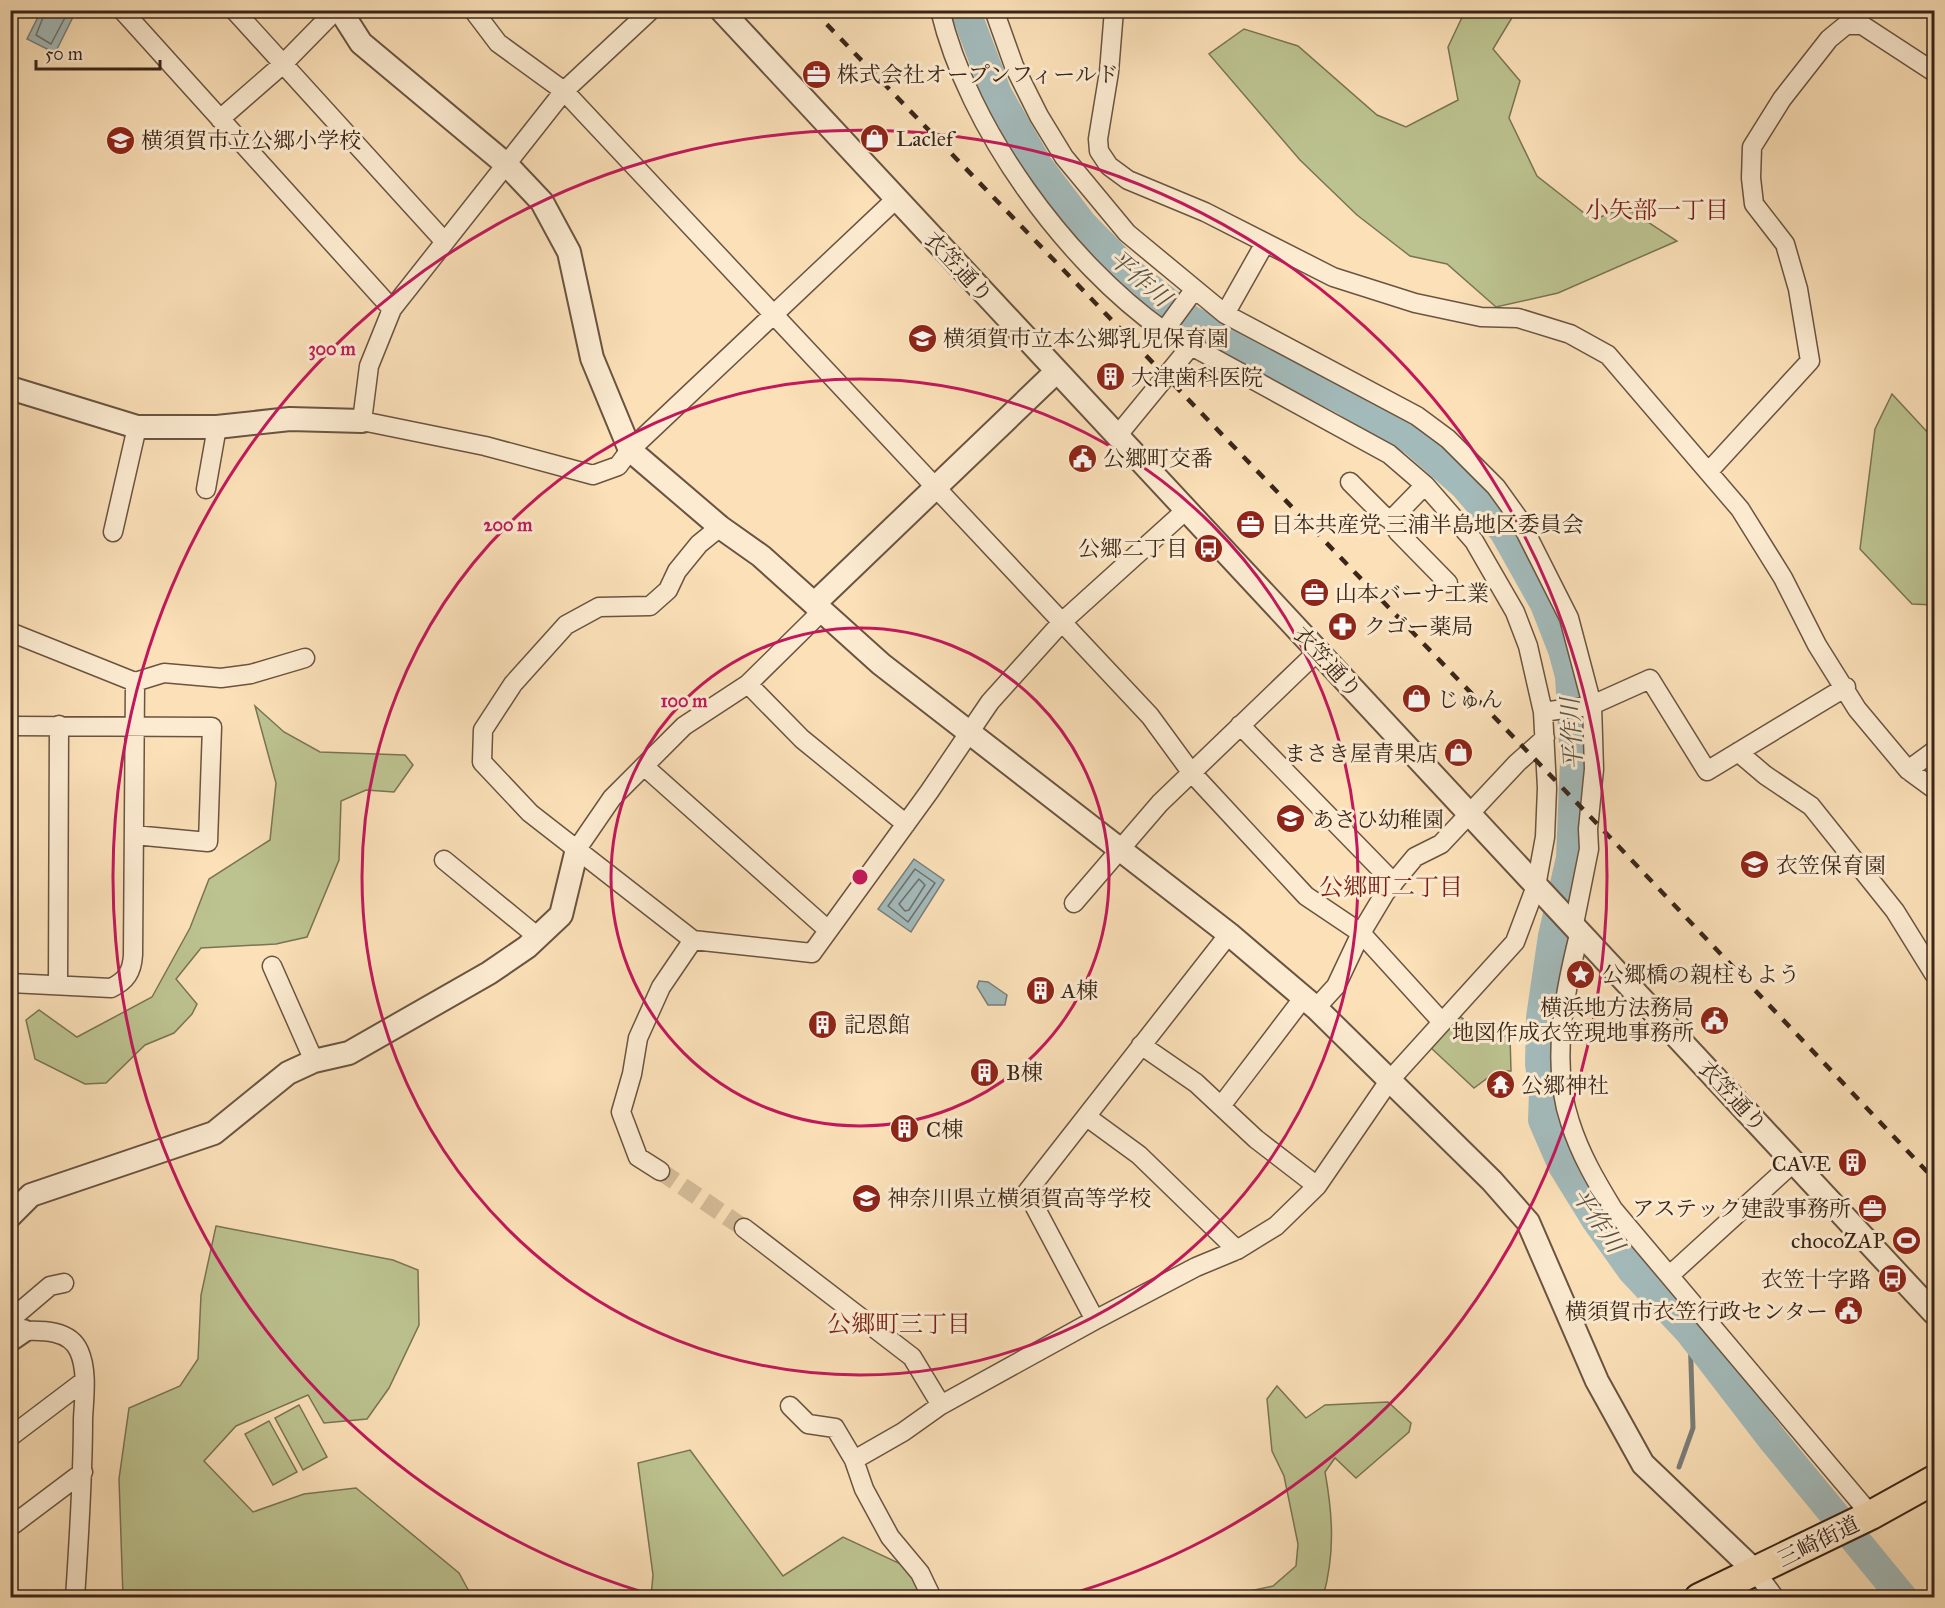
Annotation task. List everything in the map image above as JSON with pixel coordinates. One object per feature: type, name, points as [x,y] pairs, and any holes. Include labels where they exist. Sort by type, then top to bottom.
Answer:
[{"type":"main road","name":"三崎街道","points":[[1699,1598],[1871,1515],[1935,1480]]},
{"type":"street","points":[[122,10],[392,309]]},
{"type":"street","points":[[234,10],[445,242]]},
{"type":"street","points":[[220,119],[283,64],[338,10],[361,43],[507,165],[542,202],[569,252],[592,358],[630,450],[720,527],[760,556],[881,664],[1229,934],[1310,1003],[1492,1181],[1528,1222],[1597,1381],[1643,1464],[1755,1571],[1775,1598]]},
{"type":"street","points":[[473,10],[498,43],[564,91],[936,486],[1150,716],[1191,772],[1306,896],[1362,933],[1442,1022]]},
{"type":"street","points":[[362,421],[369,366],[392,309],[564,91],[651,10]]},
{"type":"street","name":"衣笠通り","points":[[721,10],[1935,1313]]},
{"type":"street","points":[[994,10],[1014,66],[1064,157],[1127,233],[1166,263],[1193,291],[1225,314],[1417,416],[1448,439],[1496,487],[1533,542],[1569,618],[1589,706],[1594,769],[1588,829],[1589,849],[1574,925],[1563,1009],[1563,1082],[1569,1120],[1587,1167],[1613,1209],[1871,1515]]},
{"type":"street","points":[[1114,10],[1109,72],[1098,139],[1099,152],[1109,166],[1128,180],[1205,212],[1333,278],[1376,292],[1481,317],[1518,318],[1570,334],[1608,355],[1643,393],[1680,441],[1710,470],[1740,509],[1783,578],[1817,645],[1846,687],[1857,709],[1908,770],[1935,789]]},
{"type":"street","points":[[854,1460],[941,1405],[1196,1267],[1238,1250],[1276,1226],[1317,1186],[1389,1081],[1515,942],[1539,889],[1548,788],[1545,738],[1547,712],[1528,646],[1515,612],[1474,541],[1425,485],[1389,454],[1190,347],[1118,293],[1038,207],[973,99],[938,13]]},
{"type":"street","points":[[1710,470],[1810,361],[1798,289],[1785,244],[1754,204],[1751,178],[1752,147],[1764,124],[1829,39],[1846,25],[1862,25],[1935,72]]},
{"type":"street","points":[[10,388],[137,427],[217,427],[290,419],[362,421],[413,429],[593,475],[618,466],[630,450],[896,199]]},
{"type":"street","points":[[1225,314],[1265,243]]},
{"type":"street","points":[[1165,330],[1193,291]]},
{"type":"street","points":[[1117,436],[1190,347]]},
{"type":"street","points":[[10,1216],[32,1196],[214,1133],[288,1072],[314,1061],[349,1053],[390,1031],[489,973],[538,937],[561,915],[577,849],[612,798],[684,726],[748,684],[936,486],[1057,371]]},
{"type":"street","points":[[113,532],[137,427]]},
{"type":"street","points":[[206,489],[217,427]]},
{"type":"street","points":[[1350,482],[1391,520],[1398,532],[1448,583]]},
{"type":"street","points":[[1391,520],[1425,485]]},
{"type":"street","points":[[720,527],[699,544],[677,571],[668,590],[650,606],[599,607],[566,625],[513,684],[483,730],[482,762],[530,813],[693,940],[812,953],[906,824],[990,702],[1062,622],[1186,510]]},
{"type":"street","points":[[10,632],[135,682],[164,673],[221,678],[251,674],[305,658]]},
{"type":"street","points":[[1074,903],[1120,848],[1191,772],[1318,651]]},
{"type":"street","points":[[1547,712],[1589,706],[1650,679],[1707,771],[1846,687]]},
{"type":"street","points":[[10,983],[111,988],[123,982],[130,973],[132,964],[135,682]]},
{"type":"street","points":[[748,684],[802,739],[906,824]]},
{"type":"street","points":[[1240,725],[1394,883]]},
{"type":"street","points":[[10,726],[212,727],[208,842],[134,836]]},
{"type":"street","points":[[58,984],[59,726]]},
{"type":"street","points":[[1221,1106],[1310,1003],[1336,986],[1362,933],[1394,883],[1415,857],[1441,844],[1533,747],[1545,738]]},
{"type":"street","points":[[1908,770],[1935,751]]},
{"type":"street","points":[[1738,752],[1765,775],[1811,806],[1895,911],[1935,974]]},
{"type":"street","points":[[645,767],[828,930]]},
{"type":"street","points":[[444,860],[538,937]]},
{"type":"street","points":[[1095,1320],[1027,1192],[1229,934]]},
{"type":"street","points":[[660,1171],[638,1157],[621,1112],[632,1074],[638,1038],[661,987],[693,940]]},
{"type":"street","points":[[272,966],[314,1061]]},
{"type":"street","points":[[1141,1045],[1196,1083],[1256,1139],[1317,1186]]},
{"type":"street","points":[[1087,1117],[1139,1155],[1238,1250]]},
{"type":"street","points":[[1670,1275],[1794,1162]]},
{"type":"street","points":[[744,1228],[912,1357],[941,1405]]},
{"type":"street","points":[[14,1330],[50,1286],[64,1282]]},
{"type":"street","points":[[14,1330],[58,1333],[71,1341],[79,1351],[84,1381],[83,1472],[75,1598]]},
{"type":"street","points":[[10,1437],[84,1381]]},
{"type":"street","points":[[790,1406],[808,1424],[835,1428],[854,1460],[864,1489],[890,1537],[920,1573],[933,1598]]},
{"type":"street","points":[[10,1527],[83,1472]]},
{"type":"green space","points":[[1465,11],[1516,11],[1493,49],[1520,81],[1509,118],[1537,176],[1593,220],[1625,207],[1677,241],[1558,293],[1496,307],[1447,264],[1410,256],[1357,215],[1300,160],[1209,54],[1244,29],[1298,46],[1377,115],[1406,127],[1458,100],[1448,47]]},
{"type":"green space","points":[[1892,394],[1931,436],[1934,436],[1934,605],[1912,604],[1860,549],[1875,429]]},
{"type":"green space","points":[[255,706],[284,732],[320,752],[405,755],[413,765],[394,792],[366,790],[341,801],[339,860],[307,937],[276,944],[201,948],[176,979],[197,1004],[192,1014],[174,1033],[145,1045],[106,1083],[85,1084],[35,1059],[26,1020],[39,1010],[77,1037],[152,997],[190,928],[209,879],[270,840],[276,783]]},
{"type":"green space","points":[[1456,1013],[1479,1032],[1510,1037],[1511,1071],[1497,1071],[1474,1088],[1430,1047]]},
{"type":"green space","points":[[216,1226],[393,1260],[418,1270],[419,1325],[389,1388],[367,1419],[324,1423],[308,1395],[236,1426],[204,1461],[253,1512],[304,1494],[356,1488],[459,1573],[472,1597],[123,1597],[119,1479],[129,1408],[180,1386],[198,1359],[201,1295]]},
{"type":"green space","points":[[1277,1386],[1306,1418],[1325,1405],[1388,1402],[1411,1423],[1409,1432],[1356,1478],[1335,1458],[1325,1472],[1332,1535],[1330,1566],[1323,1597],[1222,1597],[1273,1586],[1296,1566],[1298,1544],[1284,1476],[1272,1451],[1267,1399]]},
{"type":"green space","points":[[299,1405],[327,1457],[303,1470],[275,1418]]},
{"type":"green space","points":[[269,1421],[297,1472],[273,1485],[245,1434]]},
{"type":"green space","points":[[690,1450],[783,1576],[843,1537],[920,1573],[932,1597],[651,1597],[653,1575],[638,1463]]},
{"type":"water","points":[[41,11],[76,11],[55,53],[27,39]]},
{"type":"water","points":[[914,859],[944,880],[911,932],[878,909]]},
{"type":"water","points":[[979,981],[988,982],[1007,995],[1005,1005],[988,1005],[977,987]]},
{"type":"waterway","name":"平作川","points":[[965,10],[997,94],[1038,166],[1082,224],[1130,273],[1190,320],[1346,401],[1414,441],[1464,485],[1504,531],[1545,604],[1563,650],[1570,676],[1575,761],[1571,858],[1553,936],[1541,1018],[1540,1064],[1544,1092],[1543,1120],[1563,1166],[1595,1218],[1632,1270],[1690,1332],[1773,1440],[1903,1598]]},
{"type":"waterway","points":[[1679,1467],[1693,1428],[1690,1332]]},
{"type":"tunnel","points":[[660,1171],[744,1228]]},
{"type":"railway","points":[[813,10],[1605,832],[1934,1179]]},
{"type":"place","name":"株式会社オープンフィールド","points":[[816,74]]},
{"type":"place","name":"Laclef","points":[[875,138]]},
{"type":"place","name":"横須賀市立公郷小学校","points":[[120,140]]},
{"type":"place","name":"横須賀市立本公郷乳児保育園","points":[[922,338]]},
{"type":"place","name":"大津歯科医院","points":[[1110,377]]},
{"type":"place","name":"公郷町交番","points":[[1082,458]]},
{"type":"place","name":"日本共産党 三浦半島地区委員会","points":[[1250,524]]},
{"type":"place","name":"公郷二丁目","points":[[1209,548]]},
{"type":"place","name":"山本バーナ工業","points":[[1314,593]]},
{"type":"place","name":"クゴー薬局","points":[[1343,626]]},
{"type":"place","name":"じゅん","points":[[1416,699]]},
{"type":"place","name":"まさき屋青果店","points":[[1459,753]]},
{"type":"place","name":"あさひ幼稚園","points":[[1291,819]]},
{"type":"place","name":"衣笠保育園","points":[[1755,865]]},
{"type":"place","name":"公郷橋の親柱もよう","points":[[1581,974]]},
{"type":"place","name":"A棟","points":[[1040,990]]},
{"type":"place","name":"横浜地方法務局 地図作成衣笠現地事務所","points":[[1715,1020]]},
{"type":"place","name":"記恩館","points":[[823,1024]]},
{"type":"place","name":"B棟","points":[[985,1072]]},
{"type":"place","name":"公郷神社","points":[[1500,1085]]},
{"type":"place","name":"C棟","points":[[905,1129]]},
{"type":"place","name":"CAVE","points":[[1852,1163]]},
{"type":"place","name":"神奈川県立横須賀高等学校","points":[[866,1198]]},
{"type":"place","name":"アステック建設事務所","points":[[1872,1208]]},
{"type":"place","name":"chocoZAP","points":[[1906,1240]]},
{"type":"place","name":"衣笠十字路","points":[[1892,1279]]},
{"type":"place","name":"横須賀市衣笠行政センター","points":[[1849,1311]]},
{"type":"district","name":"小矢部一丁目","points":[[1657,210]]},
{"type":"district","name":"公郷町二丁目","points":[[1391,887]]},
{"type":"district","name":"公郷町三丁目","points":[[899,1324]]}]
